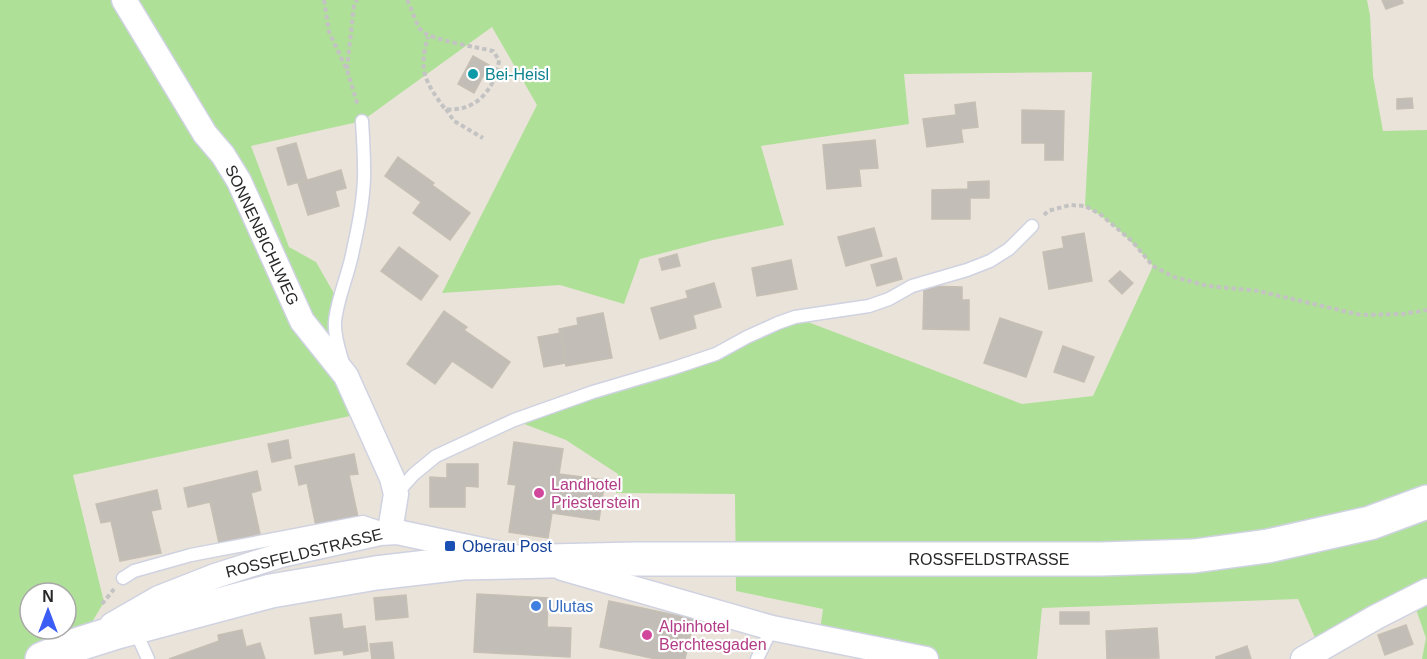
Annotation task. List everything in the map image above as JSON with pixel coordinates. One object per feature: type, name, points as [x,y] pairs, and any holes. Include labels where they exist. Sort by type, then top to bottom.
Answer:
[{"type":"main road","name":"ROSSFELDSTRASSE","points":[[42,659],[79,644],[134,627],[271,591],[376,573],[462,564],[736,558],[1101,559],[1194,556],[1268,546],[1370,523],[1427,502]]},
{"type":"street","name":"SONNENBICHLWEG","points":[[124,0],[205,134],[223,155],[239,181],[302,321],[346,376],[392,478],[396,494]]},
{"type":"street","points":[[390,531],[396,494]]},
{"type":"street","name":"ROSSFELDSTRASSE","points":[[79,644],[159,598],[214,576],[281,555],[390,531],[543,563]]},
{"type":"street","points":[[543,563],[772,628],[926,659]]},
{"type":"street","points":[[1304,659],[1376,617],[1427,591]]},
{"type":"lane","points":[[346,376],[336,339],[335,324],[339,302],[347,279],[362,200],[364,169],[362,121]]},
{"type":"lane","points":[[396,494],[414,474],[436,456],[514,420],[593,392],[716,354],[747,337],[795,317],[868,306],[889,299],[912,286],[967,270],[990,261],[1009,249],[1032,226]]},
{"type":"lane","points":[[123,578],[134,571],[191,555],[363,522],[390,531]]},
{"type":"lane","points":[[134,627],[148,659]]},
{"type":"lane","points":[[757,659],[772,628]]},
{"type":"path","points":[[324,0],[329,32],[347,70],[362,121]]},
{"type":"path","points":[[347,70],[354,5],[357,0]]},
{"type":"path","points":[[407,0],[415,14],[419,29],[429,37],[493,51],[499,60],[497,76],[487,93],[459,111],[445,109]]},
{"type":"path","points":[[429,37],[422,56],[425,77],[434,94],[454,120],[483,138]]},
{"type":"path","points":[[1032,226],[1048,211],[1070,205],[1085,206],[1100,214],[1132,242],[1153,266],[1174,277],[1208,286],[1258,291],[1361,315],[1403,314],[1427,310]]},
{"type":"green space","points":[[0,0],[1367,0],[1370,15],[1373,76],[1383,131],[1427,130],[1427,659],[1422,659],[1426,638],[1412,598],[1320,649],[1298,599],[1042,608],[1037,659],[926,659],[819,637],[823,609],[736,591],[735,494],[616,493],[618,474],[566,440],[514,420],[674,368],[795,317],[1022,404],[1093,396],[1153,266],[1114,226],[1085,206],[1092,72],[904,74],[909,124],[761,146],[784,225],[640,259],[624,304],[560,285],[442,293],[537,105],[492,27],[362,121],[251,146],[289,247],[316,262],[339,302],[335,324],[364,413],[73,475],[104,602],[79,644],[42,659],[0,659]]},
{"type":"building","points":[[1382,0],[1402,0],[1403,3],[1386,9]]},
{"type":"building","name":"Bei-Heisl","points":[[473,56],[489,65],[474,93],[458,84]]},
{"type":"building","points":[[1412,98],[1413,108],[1397,109],[1397,99]]},
{"type":"building","points":[[975,102],[978,127],[961,129],[963,142],[927,147],[923,119],[956,115],[955,105]]},
{"type":"building","points":[[1022,110],[1064,111],[1063,160],[1045,160],[1045,143],[1022,143]]},
{"type":"building","points":[[875,140],[878,168],[859,169],[861,186],[827,189],[823,145]]},
{"type":"building","points":[[296,143],[307,180],[288,185],[277,148]]},
{"type":"building","points":[[398,157],[470,213],[450,240],[413,213],[421,202],[385,176]]},
{"type":"building","points":[[341,170],[346,188],[335,191],[339,206],[308,215],[298,183]]},
{"type":"building","points":[[989,181],[989,198],[970,198],[970,219],[932,219],[932,190],[968,189],[968,182]]},
{"type":"building","points":[[874,228],[882,256],[846,266],[838,237]]},
{"type":"building","points":[[1084,233],[1092,281],[1049,289],[1043,252],[1064,248],[1062,237]]},
{"type":"building","points":[[399,247],[438,276],[421,300],[381,271]]},
{"type":"building","points":[[677,254],[680,266],[662,270],[659,259]]},
{"type":"building","points":[[896,258],[902,279],[877,286],[871,265]]},
{"type":"building","points":[[791,260],[797,289],[757,296],[752,268]]},
{"type":"building","points":[[1120,271],[1133,283],[1122,294],[1109,281]]},
{"type":"building","points":[[714,283],[721,307],[693,315],[696,328],[660,339],[651,308],[688,298],[686,291]]},
{"type":"building","points":[[924,286],[962,287],[962,300],[969,300],[969,330],[923,329]]},
{"type":"building","points":[[444,311],[467,327],[464,330],[510,362],[492,388],[452,361],[435,384],[407,364]]},
{"type":"building","points":[[603,313],[612,358],[566,366],[559,329],[578,325],[577,318]]},
{"type":"building","points":[[1000,318],[1042,332],[1026,377],[984,363]]},
{"type":"building","points":[[560,333],[566,363],[544,367],[538,337]]},
{"type":"building","points":[[1063,346],[1094,357],[1084,382],[1054,372]]},
{"type":"building","points":[[288,440],[291,458],[272,462],[268,444]]},
{"type":"building","points":[[514,442],[563,449],[559,474],[605,480],[599,520],[552,513],[548,538],[509,532],[516,485],[508,484]]},
{"type":"building","points":[[354,454],[358,474],[349,475],[358,517],[316,526],[307,483],[299,485],[295,466]]},
{"type":"building","points":[[447,464],[478,464],[478,487],[465,486],[465,507],[430,507],[430,477],[447,478]]},
{"type":"building","points":[[257,471],[261,490],[251,493],[260,534],[219,543],[210,502],[188,507],[184,488]]},
{"type":"building","points":[[157,490],[161,509],[151,511],[161,553],[120,561],[111,521],[101,523],[96,504]]},
{"type":"building","points":[[477,594],[548,598],[547,627],[571,628],[570,657],[474,652]]},
{"type":"building","points":[[406,595],[408,617],[376,620],[374,598]]},
{"type":"building","points":[[609,601],[694,619],[685,659],[656,659],[600,647]]},
{"type":"building","points":[[1060,612],[1089,612],[1089,624],[1060,624]]},
{"type":"building","points":[[341,614],[343,629],[365,626],[368,651],[344,655],[343,650],[315,654],[310,618]]},
{"type":"building","points":[[1406,625],[1413,644],[1385,655],[1378,635]]},
{"type":"building","points":[[1157,628],[1159,658],[1107,659],[1106,631]]},
{"type":"building","points":[[242,630],[246,647],[260,643],[265,659],[169,659],[219,641],[218,635]]},
{"type":"building","points":[[392,642],[394,659],[372,659],[370,644]]},
{"type":"building","points":[[1247,646],[1251,659],[1216,659],[1216,657]]},
{"type":"place","name":"Bei-Heisl","points":[[473,74]]},
{"type":"place","name":"Landhotel Priesterstein","points":[[539,493]]},
{"type":"place","name":"Oberau Post","points":[[450,546]]},
{"type":"place","name":"Ulutas","points":[[536,606]]},
{"type":"place","name":"Alpinhotel Berchtesgaden","points":[[647,635]]}]
